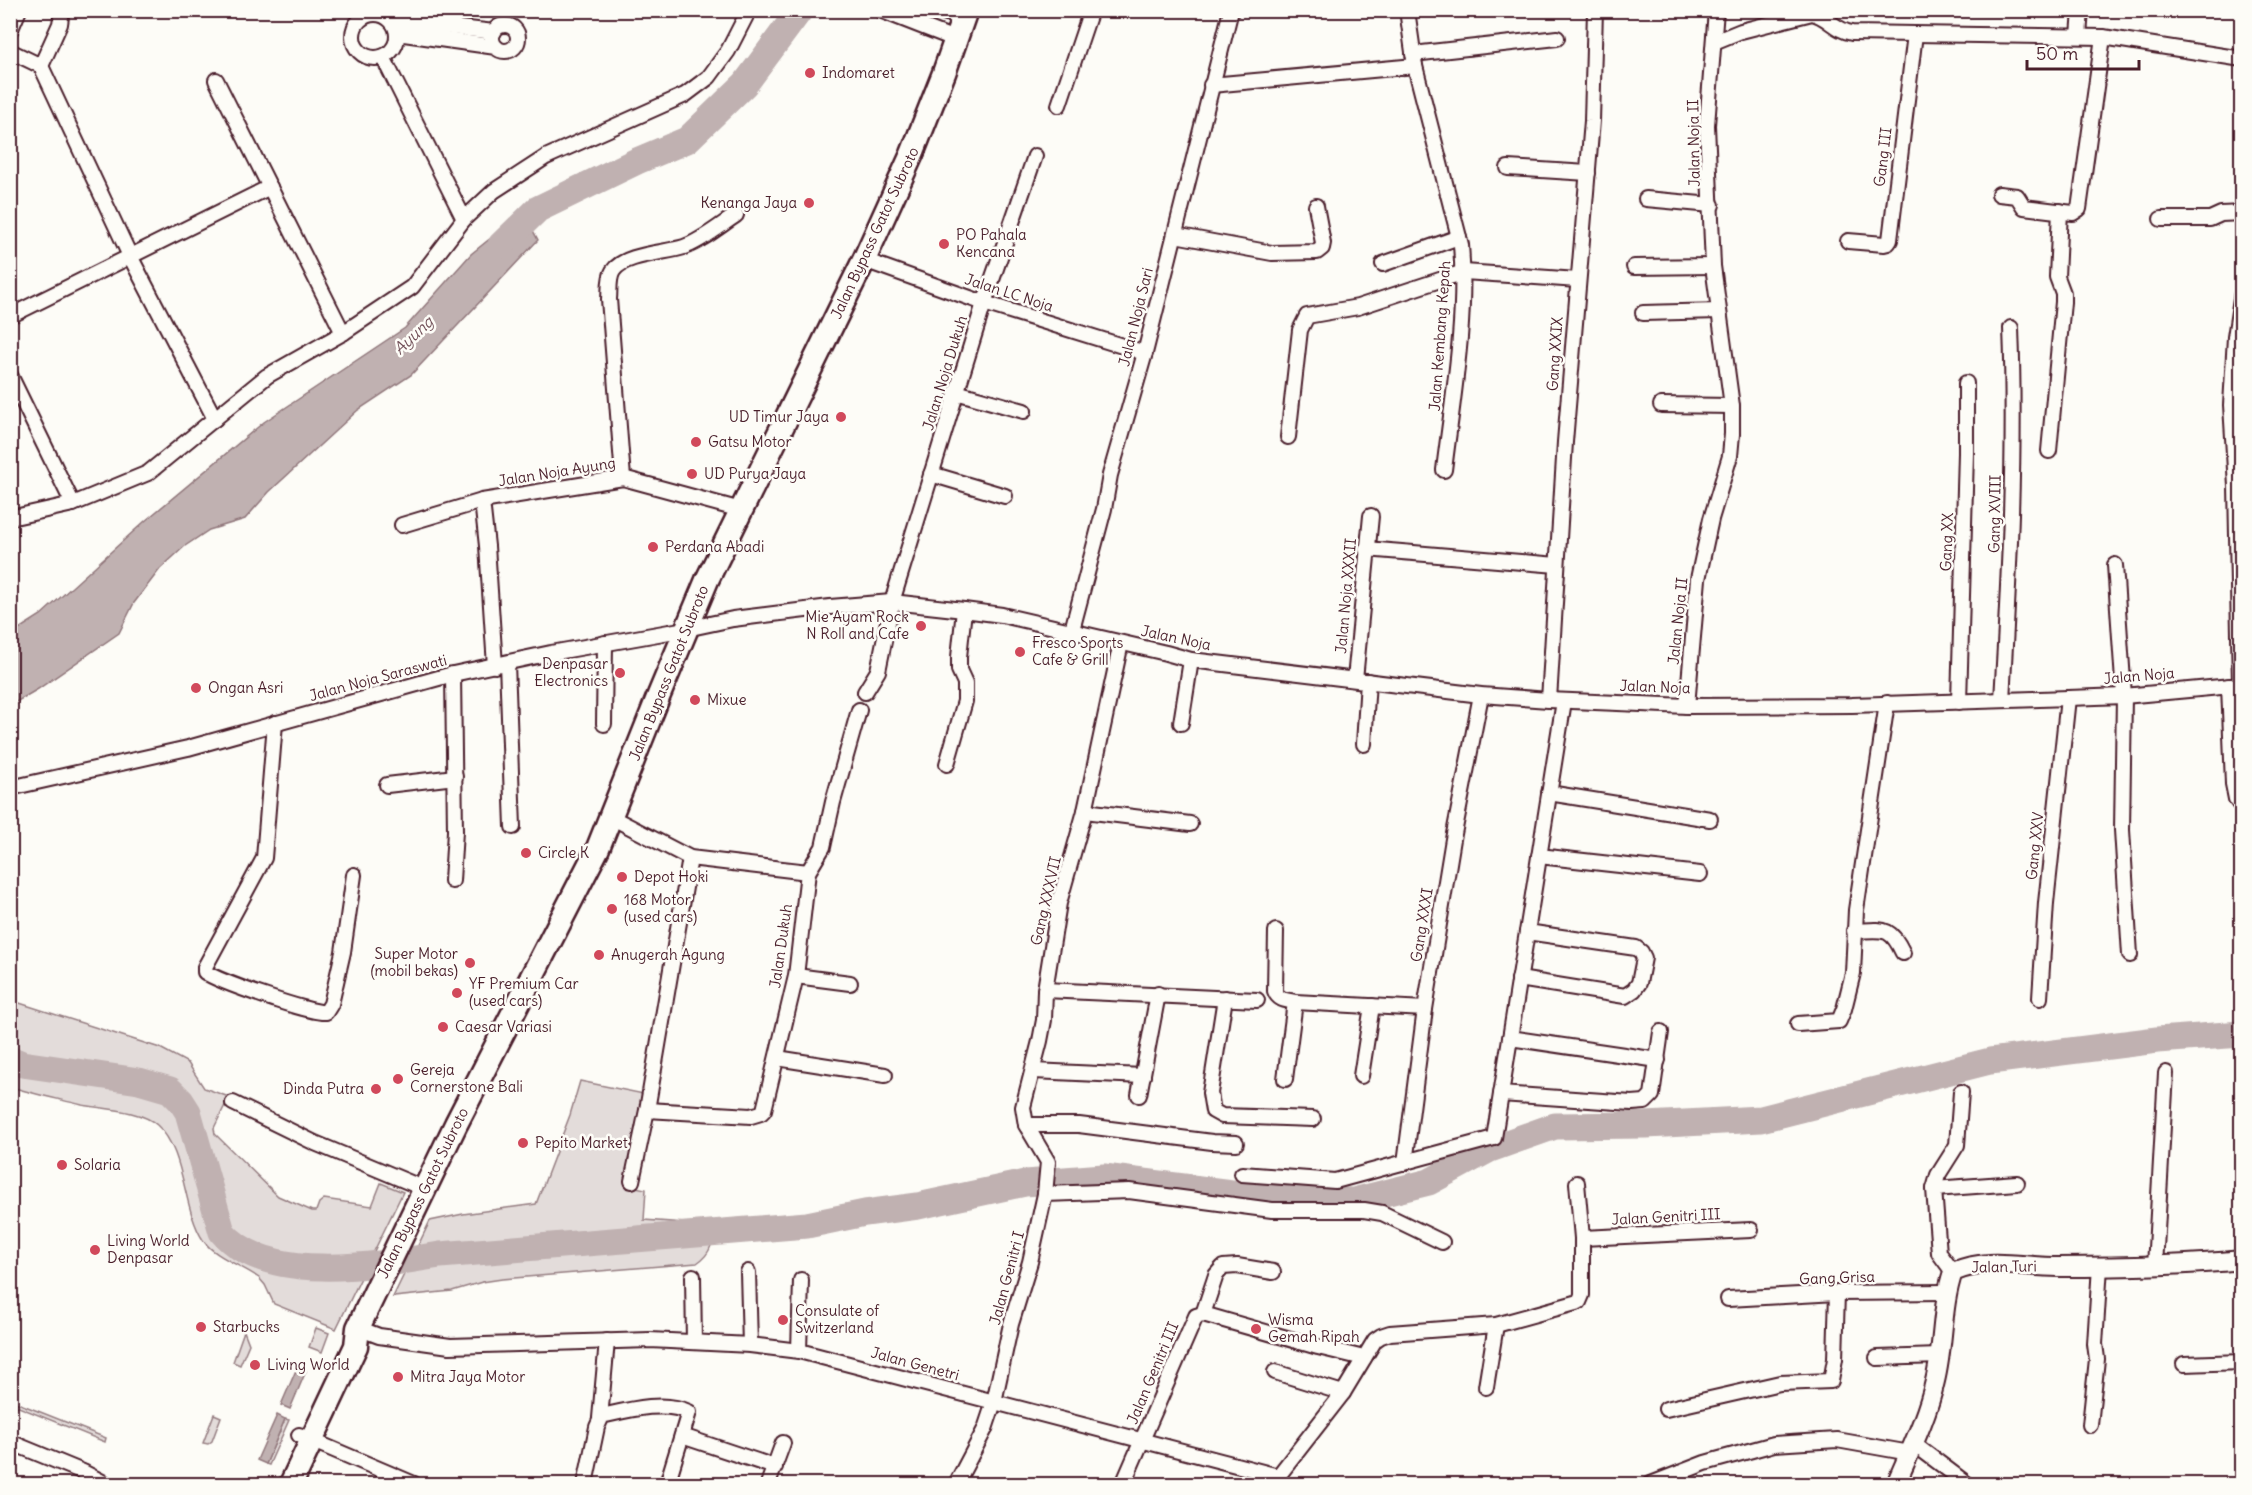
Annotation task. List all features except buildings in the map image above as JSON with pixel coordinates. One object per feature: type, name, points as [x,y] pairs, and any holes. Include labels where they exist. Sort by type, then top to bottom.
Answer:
[{"type":"highway","name":"Jalan Bypass Gatot Subroto","points":[[291,1485],[305,1438],[343,1342],[362,1320],[598,848],[696,627],[741,510],[864,260],[921,133],[962,23]]},
{"type":"highway","name":"Jalan Bypass Gatot Subroto","points":[[275,1485],[305,1438]]},
{"type":"street","points":[[10,31],[19,10]]},
{"type":"street","points":[[41,66],[60,24],[62,10]]},
{"type":"street","points":[[10,518],[73,504],[148,473],[267,376],[344,333],[412,287],[464,219],[494,190],[546,157],[685,95],[709,77],[728,51],[749,10]]},
{"type":"street","points":[[880,10],[962,23]]},
{"type":"street","points":[[939,10],[962,23]]},
{"type":"street","points":[[1059,105],[1091,10]]},
{"type":"street","name":"Jalan Noja Sari","points":[[1072,630],[1104,509],[1110,475],[1145,353],[1231,10]]},
{"type":"street","name":"Jalan Kembang Kepah","points":[[1407,10],[1414,60],[1459,237],[1464,272],[1456,370],[1444,470]]},
{"type":"street","name":"Gang XXIX","points":[[1549,700],[1578,280],[1588,173],[1595,10]]},
{"type":"street","name":"Jalan Noja II","points":[[1686,706],[1698,579],[1711,519],[1730,456],[1732,406],[1713,266],[1707,125],[1716,10]]},
{"type":"street","points":[[2079,36],[2081,10]]},
{"type":"street","points":[[1714,42],[1741,30],[1816,12],[1846,33],[2103,37],[2241,59]]},
{"type":"street","points":[[371,13],[385,15],[391,20],[397,33],[394,47],[382,57],[368,57],[361,54],[356,48],[352,34],[358,21],[371,13]]},
{"type":"street","points":[[391,20],[494,32]]},
{"type":"street","points":[[397,33],[496,47],[503,51],[512,50],[518,43],[518,34],[509,26],[500,26],[494,32],[492,40],[496,47]]},
{"type":"street","name":"Gang III","points":[[1848,240],[1884,244],[1890,240],[1915,34]]},
{"type":"street","points":[[1999,194],[2016,196],[2024,207],[2076,212],[2081,206],[2103,37]]},
{"type":"street","points":[[1211,85],[1414,60],[1557,38]]},
{"type":"street","points":[[10,51],[41,66],[130,256],[215,419]]},
{"type":"street","points":[[382,57],[464,219]]},
{"type":"street","points":[[216,80],[344,333]]},
{"type":"street","name":"Jalan Noja Dukuh","points":[[865,692],[878,670],[892,602],[956,392],[1035,156]]},
{"type":"street","points":[[1509,168],[1588,173]]},
{"type":"street","points":[[10,315],[270,187]]},
{"type":"street","points":[[1646,199],[1712,205]]},
{"type":"street","points":[[1175,235],[1272,253],[1317,252],[1322,248],[1323,243],[1316,206]]},
{"type":"street","points":[[2049,451],[2063,302],[2063,293],[2057,277],[2060,212]]},
{"type":"street","points":[[2161,219],[2210,219],[2221,214],[2241,213]]},
{"type":"street","points":[[623,478],[609,299],[614,270],[632,259],[686,247],[736,215]]},
{"type":"street","points":[[1383,264],[1459,237]]},
{"type":"street","name":"Jalan LC Noja","points":[[864,260],[984,303],[1145,353]]},
{"type":"street","points":[[1634,267],[1713,266]]},
{"type":"street","points":[[1288,437],[1300,330],[1306,317],[1358,307],[1464,272],[1578,280]]},
{"type":"street","points":[[2241,292],[2235,337],[2231,405],[2236,486],[2237,685],[2233,784],[2236,799],[2241,807]]},
{"type":"street","points":[[1643,313],[1719,311]]},
{"type":"street","name":"Gang XVIII","points":[[2002,700],[2011,552],[2014,403],[2011,328]]},
{"type":"street","points":[[10,375],[73,504]]},
{"type":"street","name":"Gang XX","points":[[1959,702],[1966,383]]},
{"type":"street","points":[[956,392],[1024,411]]},
{"type":"street","points":[[1661,405],[1732,406]]},
{"type":"street","points":[[932,474],[1005,496]]},
{"type":"street","name":"Jalan Noja Ayung","points":[[402,525],[482,501],[623,478],[741,510]]},
{"type":"street","name":"Jalan Noja Ayung","points":[[482,501],[501,664],[513,827]]},
{"type":"street","name":"Jalan Noja XXXII","points":[[1364,744],[1361,680],[1366,549],[1371,516]]},
{"type":"street","points":[[1366,549],[1557,565]]},
{"type":"street","points":[[2115,566],[2124,696],[2122,830],[2130,955]]},
{"type":"street","name":"Jalan Noja","points":[[696,627],[744,618],[892,602],[1002,615],[1191,660],[1481,695],[1686,706],[2068,699],[2237,685]]},
{"type":"street","points":[[947,764],[965,701],[965,683],[959,670],[964,610]]},
{"type":"street","name":"Jalan Noja Saraswati","points":[[10,788],[188,748],[453,674],[696,627]]},
{"type":"street","points":[[604,724],[605,643]]},
{"type":"street","name":"Gang XXXVII","points":[[1026,1125],[1023,1107],[1044,1020],[1045,990],[1059,903],[1085,811],[1121,643]]},
{"type":"street","points":[[1180,723],[1191,660]]},
{"type":"street","points":[[452,881],[455,831],[453,674]]},
{"type":"street","name":"Gang XXXI","points":[[1405,1163],[1425,1009],[1453,839],[1481,695]]},
{"type":"street","name":"Gang XXV","points":[[2040,998],[2046,903],[2068,699]]},
{"type":"street","points":[[1242,1174],[1335,1181],[1494,1138],[1564,701]]},
{"type":"street","points":[[1797,1024],[1839,1021],[1853,973],[1854,931],[1887,704]]},
{"type":"street","points":[[611,817],[690,858],[808,872],[823,847],[859,710]]},
{"type":"street","points":[[275,723],[264,858],[225,928],[205,967],[205,972],[218,979],[287,1003],[318,1013],[326,1012],[331,1004],[343,952],[354,875]]},
{"type":"street","points":[[387,785],[455,777]]},
{"type":"street","points":[[1549,793],[1710,819]]},
{"type":"street","points":[[1085,811],[1190,824]]},
{"type":"street","points":[[1539,856],[1700,874]]},
{"type":"street","points":[[632,1182],[647,1110],[690,858]]},
{"type":"street","name":"Jalan Dukuh","points":[[647,1110],[751,1116],[765,1110],[796,976],[808,872]]},
{"type":"street","points":[[1276,931],[1275,990],[1276,996],[1281,999],[1295,1002],[1425,1009]]},
{"type":"street","points":[[1854,931],[1889,932],[1895,936],[1903,953]]},
{"type":"street","points":[[1519,979],[1625,996],[1639,983],[1644,958],[1636,948],[1527,932]]},
{"type":"street","points":[[796,976],[850,983]]},
{"type":"street","points":[[1045,990],[1257,1000]]},
{"type":"street","points":[[1139,1095],[1158,994]]},
{"type":"street","points":[[1225,998],[1210,1093],[1213,1111],[1222,1116],[1313,1119]]},
{"type":"street","points":[[1285,1079],[1295,1002]]},
{"type":"street","points":[[1361,1076],[1372,1006]]},
{"type":"street","points":[[1501,1094],[1645,1102],[1652,1095],[1661,1032]]},
{"type":"street","points":[[1510,1038],[1658,1060]]},
{"type":"street","points":[[777,1058],[885,1075]]},
{"type":"street","points":[[1033,1071],[1143,1076]]},
{"type":"street","points":[[2155,1266],[2166,1073]]},
{"type":"street","points":[[1953,1272],[1938,1253],[1934,1189],[1938,1175],[1957,1145],[1961,1092]]},
{"type":"street","points":[[233,1103],[422,1196]]},
{"type":"street","points":[[1026,1125],[1079,1125],[1236,1143]]},
{"type":"street","name":"Jalan Genitri I","points":[[957,1485],[985,1429],[994,1402],[1011,1324],[1030,1262],[1046,1192],[1048,1162],[1026,1125]]},
{"type":"street","points":[[1275,1480],[1343,1393],[1375,1340],[1390,1333],[1496,1325],[1579,1302],[1582,1295],[1582,1238],[1577,1183]]},
{"type":"street","points":[[1934,1189],[2017,1183]]},
{"type":"street","points":[[1046,1192],[1129,1191],[1272,1210],[1364,1210],[1382,1214],[1442,1242]]},
{"type":"street","name":"Jalan Genitri III","points":[[1582,1238],[1751,1230]]},
{"type":"street","name":"Jalan Turi","points":[[1896,1485],[1912,1449],[1935,1382],[1940,1356],[1946,1292],[1953,1272],[1969,1265],[2155,1266],[2241,1260]]},
{"type":"street","name":"Jalan Genitri III","points":[[1123,1485],[1193,1320],[1196,1316],[1203,1314],[1216,1275],[1222,1267],[1237,1266],[1273,1272]]},
{"type":"street","points":[[2090,1425],[2097,1359],[2095,1344],[2100,1266]]},
{"type":"street","points":[[748,1272],[750,1345]]},
{"type":"street","points":[[693,1276],[694,1342]]},
{"type":"street","points":[[798,1351],[801,1280]]},
{"type":"street","name":"Gang Grisa","points":[[1728,1299],[1837,1293],[1946,1292]]},
{"type":"street","points":[[1666,1409],[1780,1383],[1831,1381],[1835,1359],[1837,1293]]},
{"type":"street","points":[[1203,1314],[1364,1358]]},
{"type":"street","name":"Jalan Genetri","points":[[362,1320],[379,1336],[450,1346],[650,1340],[750,1345],[798,1351],[1144,1439],[1275,1480]]},
{"type":"street","points":[[1486,1387],[1496,1325]]},
{"type":"street","points":[[585,1485],[600,1418],[607,1341]]},
{"type":"street","points":[[1876,1358],[1940,1356]]},
{"type":"street","points":[[2184,1364],[2241,1362]]},
{"type":"street","points":[[1275,1372],[1343,1393]]},
{"type":"street","points":[[600,1418],[657,1407],[674,1406],[689,1412],[667,1485]]},
{"type":"street","points":[[682,1436],[774,1467]]},
{"type":"street","points":[[305,1438],[414,1485]]},
{"type":"street","points":[[1651,1485],[1705,1463],[1774,1444],[1837,1440],[1912,1449],[1967,1485]]},
{"type":"street","points":[[10,1442],[83,1472],[106,1485]]},
{"type":"street","points":[[768,1485],[783,1443]]},
{"type":"shaded area","points":[[10,1000],[160,1048],[188,1063],[204,1088],[229,1097],[214,1128],[215,1134],[278,1196],[316,1211],[319,1203],[324,1199],[372,1206],[381,1183],[403,1192],[336,1329],[274,1304],[259,1278],[208,1246],[196,1227],[173,1149],[157,1125],[132,1113],[82,1105],[11,1087]]},
{"type":"shaded area","points":[[580,1081],[644,1094],[625,1185],[646,1189],[644,1220],[713,1225],[712,1242],[706,1255],[697,1263],[502,1279],[452,1291],[393,1297],[430,1221],[536,1204],[570,1115]]},
{"type":"shaded area","points":[[316,1328],[329,1333],[322,1352],[309,1347]]},
{"type":"shaded area","points":[[244,1331],[249,1344],[240,1365],[233,1362]]},
{"type":"shaded area","points":[[10,1400],[106,1438],[105,1442],[11,1404]]},
{"type":"shaded area","points":[[214,1414],[221,1417],[212,1441],[208,1444],[203,1443]]},
{"type":"shaded area","points":[[285,1419],[289,1420],[269,1465],[266,1464]]},
{"type":"water","points":[[523,212],[538,240],[411,375],[358,410],[269,492],[245,519],[209,530],[185,546],[160,569],[134,603],[119,633],[11,705],[11,634],[41,615],[145,521],[264,422],[405,328],[471,254]]},
{"type":"water","points":[[297,1368],[306,1371],[290,1409],[281,1405]]},
{"type":"water","points":[[277,1415],[285,1419],[266,1464],[257,1460]]},
{"type":"waterway","name":"Ayung","points":[[501,245],[538,209],[637,161],[687,140],[745,84],[800,10]]},
{"type":"waterway","points":[[10,1059],[22,1064],[139,1081],[170,1090],[188,1112],[222,1232],[242,1249],[266,1259],[295,1265],[325,1267],[387,1263],[440,1255],[807,1225],[865,1213],[918,1206],[1025,1183],[1104,1177],[1289,1200],[1353,1201],[1429,1182],[1490,1149],[1555,1126],[1646,1125],[1761,1119],[1990,1061],[2157,1040],[2242,1034]]},
{"type":"place","name":"Indomaret","points":[[810,73]]},
{"type":"place","name":"Kenanga Jaya","points":[[809,203]]},
{"type":"place","name":"PO Pahala Kencana","points":[[944,244]]},
{"type":"place","name":"UD Timur Jaya","points":[[841,417]]},
{"type":"place","name":"Gatsu Motor","points":[[696,442]]},
{"type":"place","name":"UD Purya Jaya","points":[[692,474]]},
{"type":"place","name":"Perdana Abadi","points":[[653,547]]},
{"type":"place","name":"Mie Ayam Rock N Roll and Cafe","points":[[921,626]]},
{"type":"place","name":"Fresco Sports Cafe & Grill","points":[[1020,652]]},
{"type":"place","name":"Denpasar Electronics","points":[[620,673]]},
{"type":"place","name":"Ongan Asri","points":[[196,688]]},
{"type":"place","name":"Mixue","points":[[695,700]]},
{"type":"place","name":"Circle K","points":[[526,853]]},
{"type":"place","name":"Depot Hoki","points":[[622,877]]},
{"type":"place","name":"168 Motor (used cars)","points":[[612,909]]},
{"type":"place","name":"Anugerah Agung","points":[[599,955]]},
{"type":"place","name":"Super Motor (mobil bekas)","points":[[470,963]]},
{"type":"place","name":"YF Premium Car (used cars)","points":[[457,993]]},
{"type":"place","name":"Caesar Variasi","points":[[443,1027]]},
{"type":"place","name":"Gereja Cornerstone Bali","points":[[398,1079]]},
{"type":"place","name":"Dinda Putra","points":[[376,1089]]},
{"type":"place","name":"Pepito Market","points":[[523,1143]]},
{"type":"place","name":"Solaria","points":[[62,1165]]},
{"type":"place","name":"Living World Denpasar","points":[[95,1250]]},
{"type":"place","name":"Consulate of Switzerland","points":[[783,1320]]},
{"type":"place","name":"Starbucks","points":[[201,1327]]},
{"type":"place","name":"Wisma Gemah Ripah","points":[[1256,1329]]},
{"type":"place","name":"Living World","points":[[255,1365]]},
{"type":"place","name":"Mitra Jaya Motor","points":[[398,1377]]}]
